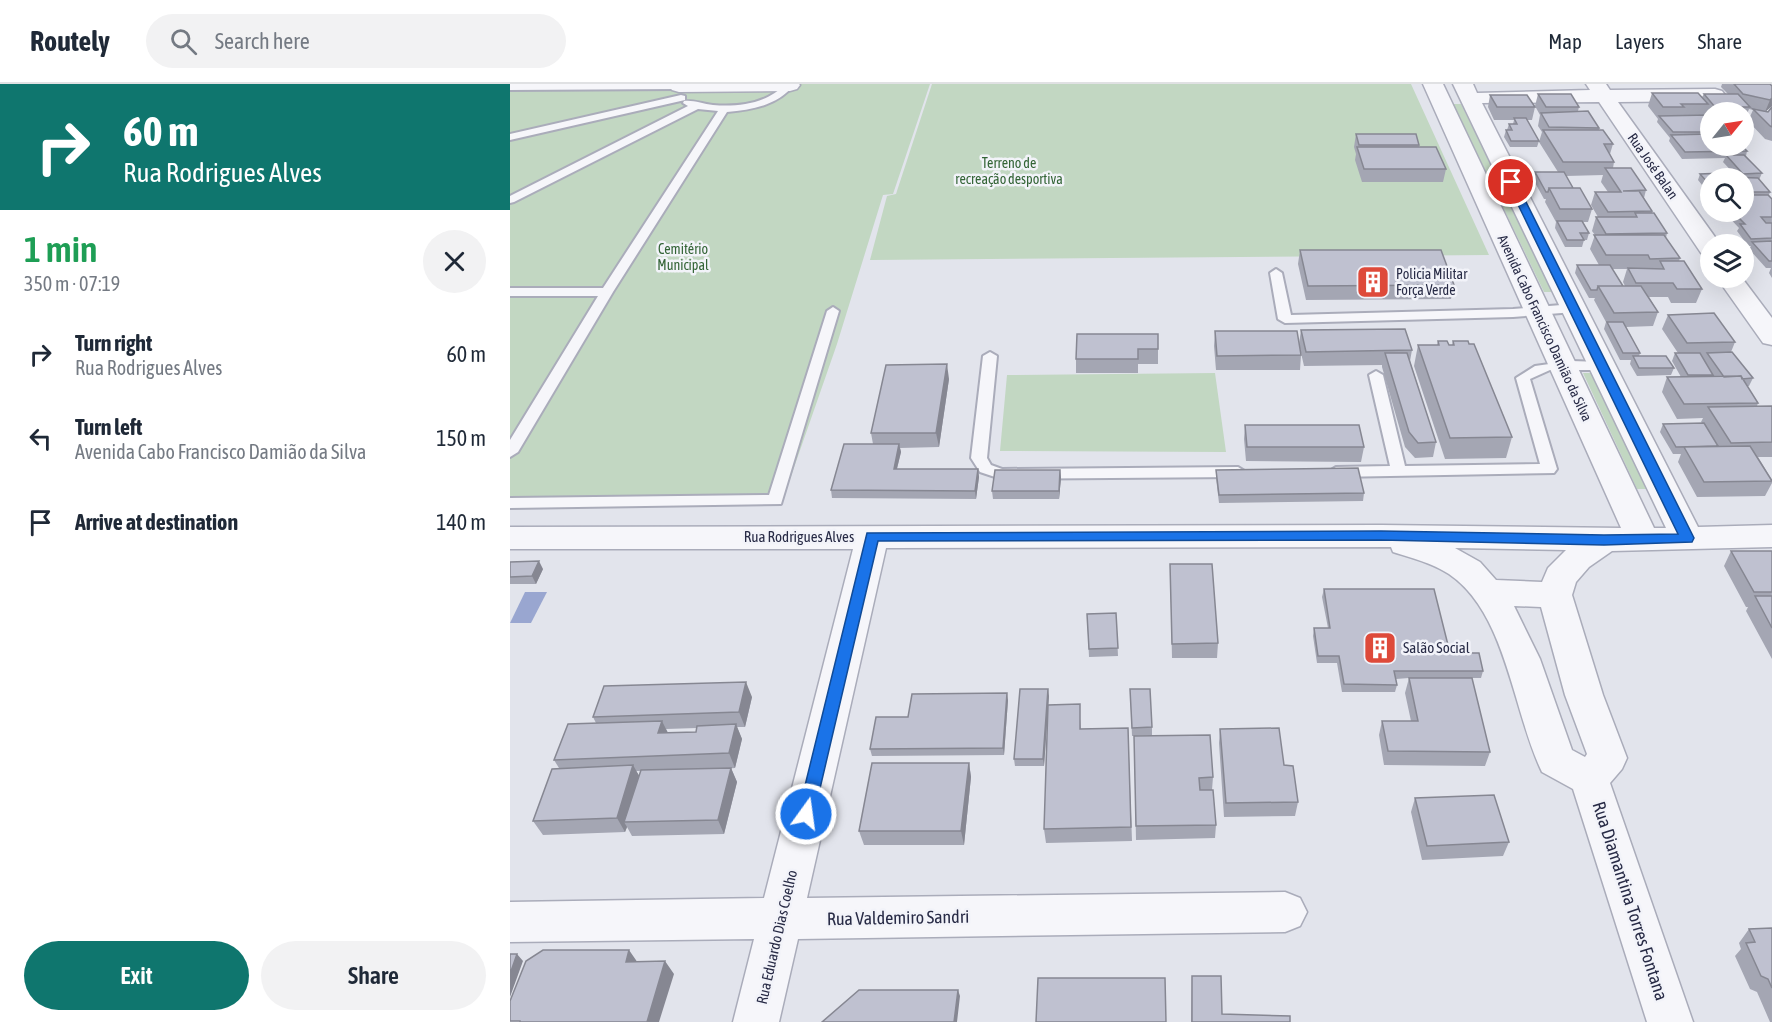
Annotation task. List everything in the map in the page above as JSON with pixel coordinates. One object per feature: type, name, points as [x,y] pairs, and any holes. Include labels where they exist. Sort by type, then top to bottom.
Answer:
[{"type":"street","points":[[680,89],[790,85]]},
{"type":"street","points":[[724,109],[739,86]]},
{"type":"street","points":[[1436,91],[1600,90],[1715,95]]},
{"type":"street","name":"Rua José Balan","points":[[1600,90],[1700,234]]},
{"type":"street","name":"Avenida Cabo Francisco Damião da Silva","points":[[1436,91],[1643,540]]},
{"type":"street","points":[[1466,91],[1687,538]]},
{"type":"street","points":[[1737,288],[1772,338]]},
{"type":"street","points":[[1381,536],[1438,555],[1466,570],[1487,592],[1514,637],[1557,760],[1589,779],[1608,758],[1584,695],[1554,595],[1560,577],[1577,559],[1604,540]]},
{"type":"street","name":"Rua Rodrigues Alves","points":[[510,538],[1381,536],[1643,540],[1772,536]]},
{"type":"street","name":"Rua Eduardo Dias Coelho","points":[[756,1022],[872,537]]},
{"type":"street","points":[[1487,592],[1554,595]]},
{"type":"street","name":"Rua Diamantina Torres Fontana","points":[[1589,779],[1670,1022]]},
{"type":"street","name":"Rua Valdemiro Sandri","points":[[510,922],[1286,912]]},
{"type":"lane","points":[[510,200],[696,106],[724,109],[766,101],[777,96],[790,85]]},
{"type":"lane","points":[[510,87],[680,89],[696,106]]},
{"type":"lane","points":[[510,137],[680,89]]},
{"type":"lane","points":[[510,452],[607,292],[724,109]]},
{"type":"lane","points":[[1276,273],[1285,319],[1513,313],[1537,309],[1574,308]]},
{"type":"lane","points":[[510,292],[607,292]]},
{"type":"lane","points":[[510,503],[775,500],[833,310]]},
{"type":"lane","points":[[990,356],[979,458],[985,468],[1001,474],[1248,472]]},
{"type":"lane","points":[[1318,472],[1549,469],[1522,378],[1530,371],[1540,368],[1602,366]]},
{"type":"lane","points":[[1376,375],[1399,471]]},
{"type":"green space","name":"Cemitério Municipal","points":[[510,84],[930,84],[893,194],[883,195],[837,344],[782,502],[510,505]]},
{"type":"green space","name":"Terreno de recreação desportiva","points":[[932,84],[1411,84],[1489,255],[870,260],[887,196],[896,194]]},
{"type":"green space","points":[[1453,104],[1461,104],[1554,292],[1544,292]]},
{"type":"green space","points":[[1215,373],[1226,452],[1000,451],[1007,375]]},
{"type":"green space","points":[[1583,373],[1592,373],[1647,489],[1637,489]]},
{"type":"water","points":[[525,592],[547,592],[531,623],[510,623]]},
{"type":"building","points":[[1734,84],[1770,84],[1772,98],[1770,100],[1743,94]]},
{"type":"building","points":[[1652,93],[1698,93],[1706,102],[1681,104],[1684,107],[1663,107]]},
{"type":"building","points":[[1538,94],[1571,94],[1579,107],[1546,107]]},
{"type":"building","points":[[1704,94],[1738,94],[1745,102],[1711,102]]},
{"type":"building","points":[[1490,95],[1527,95],[1535,107],[1497,107]]},
{"type":"building","points":[[1772,107],[1772,127],[1754,109],[1768,112]]},
{"type":"building","points":[[1588,111],[1599,128],[1549,127],[1541,113]]},
{"type":"building","points":[[1700,115],[1700,132],[1673,132],[1659,116]]},
{"type":"building","points":[[1514,118],[1526,118],[1539,141],[1511,141],[1506,130],[1512,130],[1509,124],[1517,124]]},
{"type":"building","points":[[1543,130],[1603,130],[1613,144],[1604,144],[1614,162],[1563,162]]},
{"type":"building","points":[[1356,134],[1416,134],[1419,145],[1359,145]]},
{"type":"building","points":[[1700,134],[1700,152],[1685,152],[1671,135]]},
{"type":"building","points":[[1357,147],[1436,147],[1446,169],[1364,169]]},
{"type":"building","points":[[1727,156],[1745,156],[1762,173],[1754,173],[1754,168],[1738,168]]},
{"type":"building","points":[[1605,168],[1631,168],[1646,190],[1623,191],[1639,191],[1652,211],[1608,212],[1595,192],[1621,192]]},
{"type":"building","points":[[1535,172],[1564,172],[1573,188],[1549,188],[1546,192]]},
{"type":"building","points":[[1754,178],[1758,178],[1770,192],[1754,192]]},
{"type":"building","points":[[1549,188],[1580,188],[1592,209],[1560,209]]},
{"type":"building","points":[[1754,195],[1768,195],[1772,199],[1772,217],[1761,217],[1766,223],[1772,223],[1772,238],[1754,239],[1754,234],[1747,234],[1740,224],[1745,224],[1743,222],[1754,222]]},
{"type":"building","points":[[1635,213],[1654,213],[1667,233],[1606,234],[1596,217],[1637,217]]},
{"type":"building","points":[[1557,221],[1582,221],[1589,233],[1580,233],[1584,240],[1567,240]]},
{"type":"building","points":[[1594,235],[1664,235],[1680,258],[1650,259],[1648,255],[1606,255]]},
{"type":"building","points":[[1772,241],[1772,261],[1769,261],[1754,242]]},
{"type":"building","points":[[1300,250],[1441,250],[1454,285],[1308,286]]},
{"type":"building","points":[[1660,261],[1684,261],[1702,289],[1677,289],[1673,283],[1636,283],[1628,268],[1664,269]]},
{"type":"building","points":[[1577,265],[1610,265],[1623,286],[1598,286],[1597,290],[1591,290]]},
{"type":"building","points":[[1598,286],[1641,286],[1658,312],[1614,313]]},
{"type":"building","points":[[1714,313],[1735,342],[1687,343],[1668,315]]},
{"type":"building","points":[[1607,322],[1623,322],[1640,353],[1623,353]]},
{"type":"building","points":[[1405,329],[1412,350],[1306,352],[1301,330]]},
{"type":"building","points":[[1215,331],[1297,331],[1301,355],[1217,356]]},
{"type":"building","points":[[1077,334],[1158,334],[1158,349],[1138,349],[1138,359],[1076,359]]},
{"type":"building","points":[[1438,341],[1447,341],[1449,345],[1454,345],[1453,341],[1468,341],[1469,344],[1474,344],[1512,437],[1450,438],[1418,345],[1439,345]]},
{"type":"building","points":[[1732,352],[1753,378],[1724,377],[1707,353]]},
{"type":"building","points":[[1385,353],[1407,353],[1436,442],[1418,443],[1409,432]]},
{"type":"building","points":[[1675,353],[1700,353],[1713,375],[1688,375]]},
{"type":"building","points":[[1633,356],[1666,356],[1674,368],[1639,368]]},
{"type":"building","points":[[947,364],[936,433],[871,433],[886,365]]},
{"type":"building","points":[[1741,376],[1758,403],[1684,404],[1667,377]]},
{"type":"building","points":[[1772,406],[1772,442],[1731,443],[1708,407]]},
{"type":"building","points":[[1704,423],[1718,446],[1676,447],[1663,424]]},
{"type":"building","points":[[1245,425],[1359,425],[1364,447],[1247,447]]},
{"type":"building","points":[[844,444],[899,444],[894,469],[978,469],[975,491],[831,490]]},
{"type":"building","points":[[1750,446],[1772,481],[1704,482],[1684,447]]},
{"type":"building","points":[[1358,468],[1364,493],[1219,495],[1216,470]]},
{"type":"building","points":[[995,470],[1060,470],[1059,491],[992,491]]},
{"type":"building","points":[[1731,551],[1772,551],[1772,592],[1754,592]]},
{"type":"building","points":[[539,561],[532,576],[510,577],[510,562]]},
{"type":"building","points":[[1170,564],[1212,564],[1218,643],[1172,644]]},
{"type":"building","name":"Salão Social","points":[[1324,589],[1434,589],[1450,653],[1479,653],[1483,671],[1394,671],[1397,685],[1344,684],[1339,656],[1318,656],[1314,628],[1330,628]]},
{"type":"building","points":[[1755,596],[1772,596],[1772,628]]},
{"type":"building","points":[[1116,613],[1118,648],[1089,649],[1087,614]]},
{"type":"building","points":[[1409,678],[1472,678],[1490,752],[1388,751],[1382,721],[1418,721]]},
{"type":"building","points":[[746,682],[739,712],[593,717],[604,686]]},
{"type":"building","points":[[1020,689],[1048,689],[1043,759],[1014,759]]},
{"type":"building","points":[[1130,689],[1150,689],[1152,727],[1132,728]]},
{"type":"building","points":[[1007,693],[1003,748],[870,749],[876,717],[908,717],[912,694]]},
{"type":"building","points":[[1080,704],[1080,729],[1128,728],[1131,827],[1044,829],[1048,705]]},
{"type":"building","points":[[662,721],[658,733],[696,732],[697,726],[736,724],[729,753],[554,760],[568,724]]},
{"type":"building","points":[[1279,728],[1284,765],[1293,766],[1298,802],[1226,803],[1220,729]]},
{"type":"building","points":[[1210,735],[1213,777],[1199,778],[1200,790],[1213,790],[1216,825],[1136,826],[1134,736]]},
{"type":"building","points":[[872,763],[969,763],[961,831],[859,831]]},
{"type":"building","points":[[633,765],[617,818],[533,821],[552,769]]},
{"type":"building","points":[[731,768],[718,820],[624,822],[641,770]]},
{"type":"building","points":[[1494,795],[1509,842],[1427,846],[1415,798]]},
{"type":"building","points":[[1772,928],[1772,988],[1768,979],[1761,976],[1746,943],[1755,942],[1749,929]]},
{"type":"building","points":[[543,950],[629,950],[626,962],[665,961],[647,1022],[510,1021],[510,1001],[526,961]]},
{"type":"building","points":[[510,954],[517,954],[510,974]]},
{"type":"building","points":[[1192,976],[1221,976],[1222,1014],[1290,1016],[1290,1022],[1192,1022]]},
{"type":"building","points":[[1038,978],[1165,978],[1166,1022],[1036,1022]]},
{"type":"building","points":[[859,990],[958,990],[954,1022],[822,1022]]},
{"type":"place","name":"Policia Militar Força Verde","points":[[1373,282]]},
{"type":"place","name":"Salão Social","points":[[1380,648]]},
{"type":"route","points":[[806,814],[872,537],[1381,536],[1604,540],[1687,538],[1511,182]]}]
